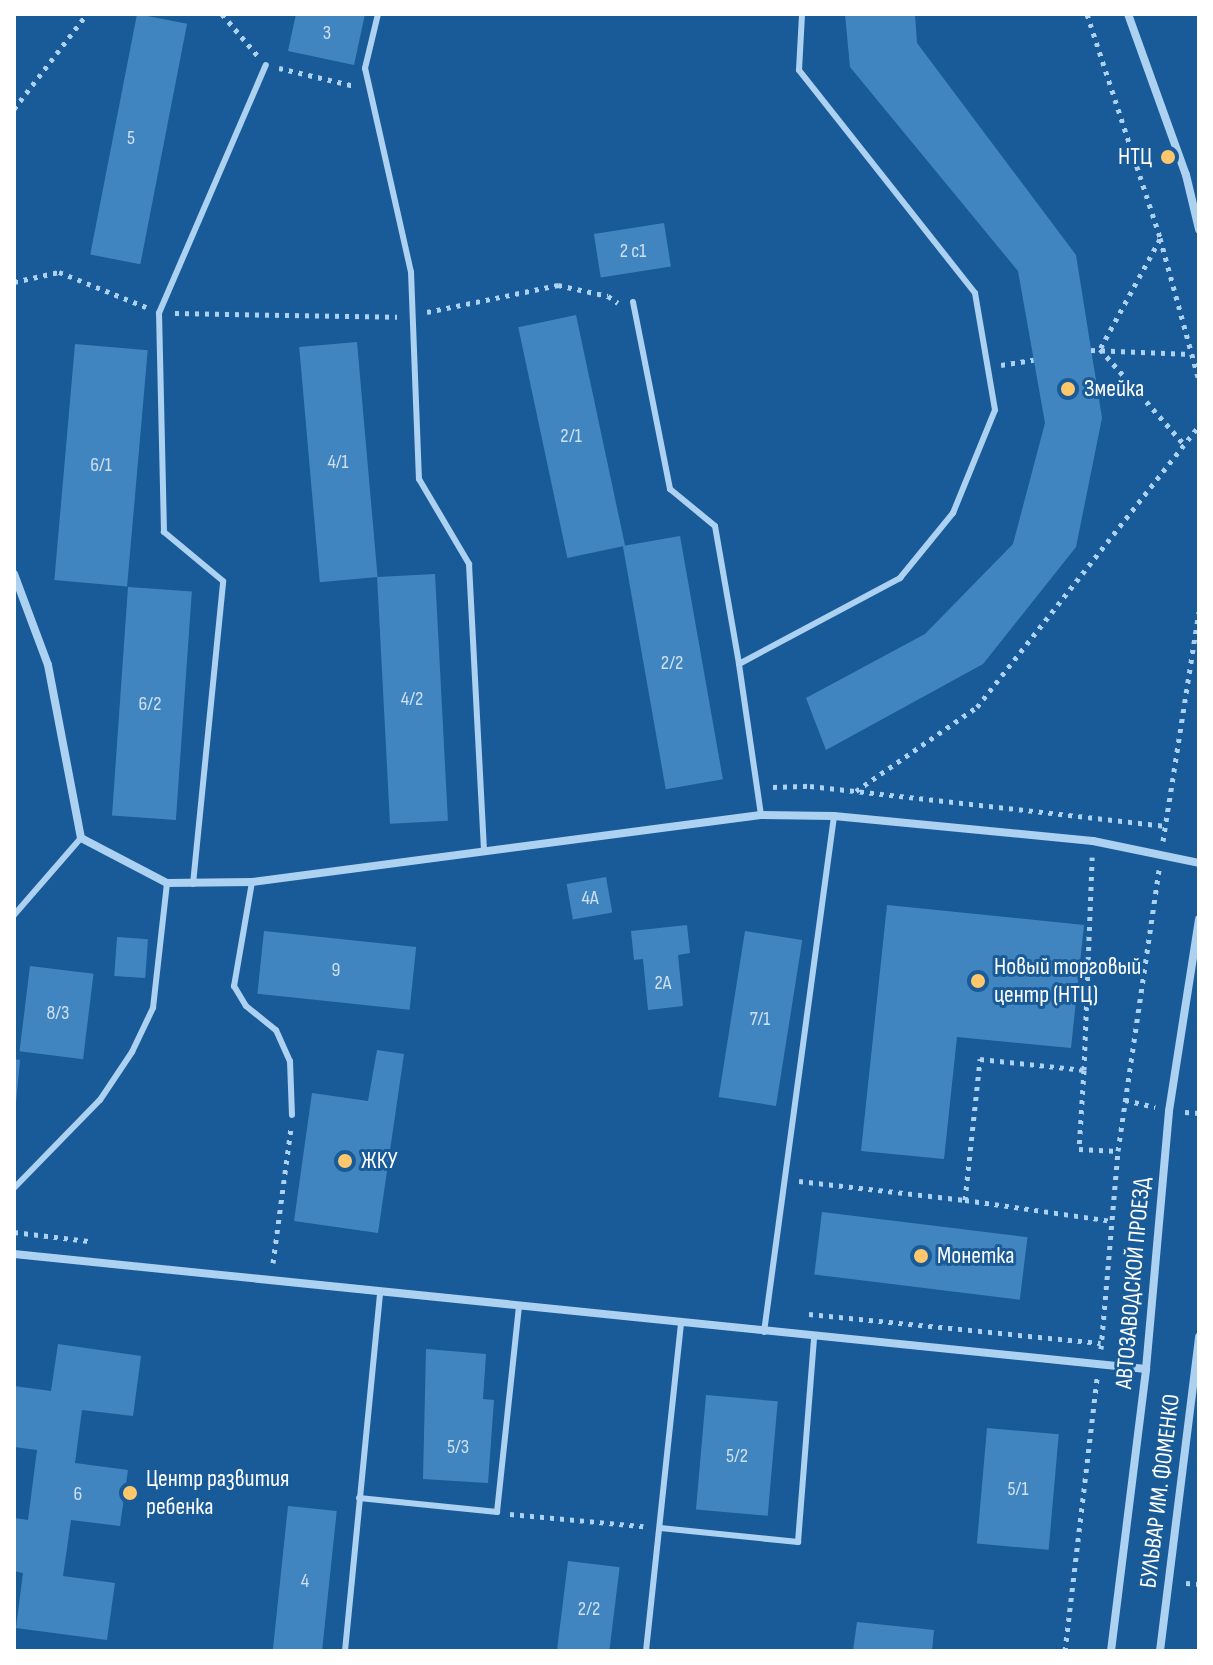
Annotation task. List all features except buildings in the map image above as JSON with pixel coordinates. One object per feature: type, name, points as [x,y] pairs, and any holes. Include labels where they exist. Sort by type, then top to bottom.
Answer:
[{"type":"street","points":[[1128,14],[1186,175],[1199,229]]},
{"type":"street","points":[[14,574],[48,665],[81,838],[167,883],[252,882],[761,815],[834,816],[1093,841],[1160,859],[1199,863]]},
{"type":"street","name":"АВТОЗАВОДСКОЙ ПРОЕЗД","points":[[1111,1651],[1146,1369],[1169,1111],[1199,919]]},
{"type":"street","points":[[14,1254],[764,1333],[1146,1369]]},
{"type":"street","name":"БУЛЬВАР ИМ. ФОМЕНКО","points":[[1160,1651],[1199,1336]]},
{"type":"lane","points":[[378,14],[365,68],[411,272],[409,317],[419,479],[469,564],[484,852]]},
{"type":"lane","points":[[739,664],[900,578],[953,513],[995,410],[975,293],[799,70],[802,14]]},
{"type":"lane","points":[[193,884],[223,581],[164,532],[159,313],[266,65]]},
{"type":"lane","points":[[633,302],[670,489],[715,526],[761,815]]},
{"type":"lane","points":[[764,1333],[834,816]]},
{"type":"lane","points":[[14,915],[81,838]]},
{"type":"lane","points":[[252,882],[234,986],[246,1006],[276,1030],[285,1051],[292,1115]]},
{"type":"lane","points":[[14,1188],[100,1100],[132,1052],[153,1008],[167,883]]},
{"type":"lane","points":[[345,1651],[380,1292]]},
{"type":"lane","points":[[359,1498],[497,1512],[519,1307]]},
{"type":"lane","points":[[646,1651],[681,1324]]},
{"type":"lane","points":[[660,1528],[798,1542],[814,1338]]},
{"type":"path","points":[[14,109],[87,14]]},
{"type":"path","points":[[222,14],[266,65],[370,90]]},
{"type":"path","points":[[1087,14],[1160,238],[1199,381]]},
{"type":"path","points":[[1100,349],[1160,238]]},
{"type":"path","points":[[14,282],[59,272],[159,313],[409,317],[558,285],[608,296],[635,315]]},
{"type":"path","points":[[1100,349],[1183,443]]},
{"type":"path","points":[[1091,350],[1191,354]]},
{"type":"path","points":[[988,368],[1034,360]]},
{"type":"path","points":[[856,791],[977,707],[1199,426]]},
{"type":"path","points":[[1065,1651],[1099,1365],[1118,1151],[1199,612]]},
{"type":"path","points":[[757,788],[856,791],[1166,826]]},
{"type":"path","points":[[1095,818],[1079,1149],[1118,1151]]},
{"type":"path","points":[[965,1200],[980,1059],[1084,1070]]},
{"type":"path","points":[[259,1261],[274,1263],[292,1115]]},
{"type":"path","points":[[786,1179],[1112,1221]]},
{"type":"path","points":[[14,1232],[91,1241]]},
{"type":"path","points":[[497,1512],[660,1528]]},
{"type":"place","name":"НТЦ","points":[[1168,157]]},
{"type":"place","name":"Змейка","points":[[1068,389]]},
{"type":"place","name":"Новый торговый центр (НТЦ)","points":[[978,981]]},
{"type":"place","name":"ЖКУ","points":[[345,1161]]},
{"type":"place","name":"Монетка","points":[[921,1256]]},
{"type":"place","name":"Центр развития ребенка","points":[[130,1493]]}]
